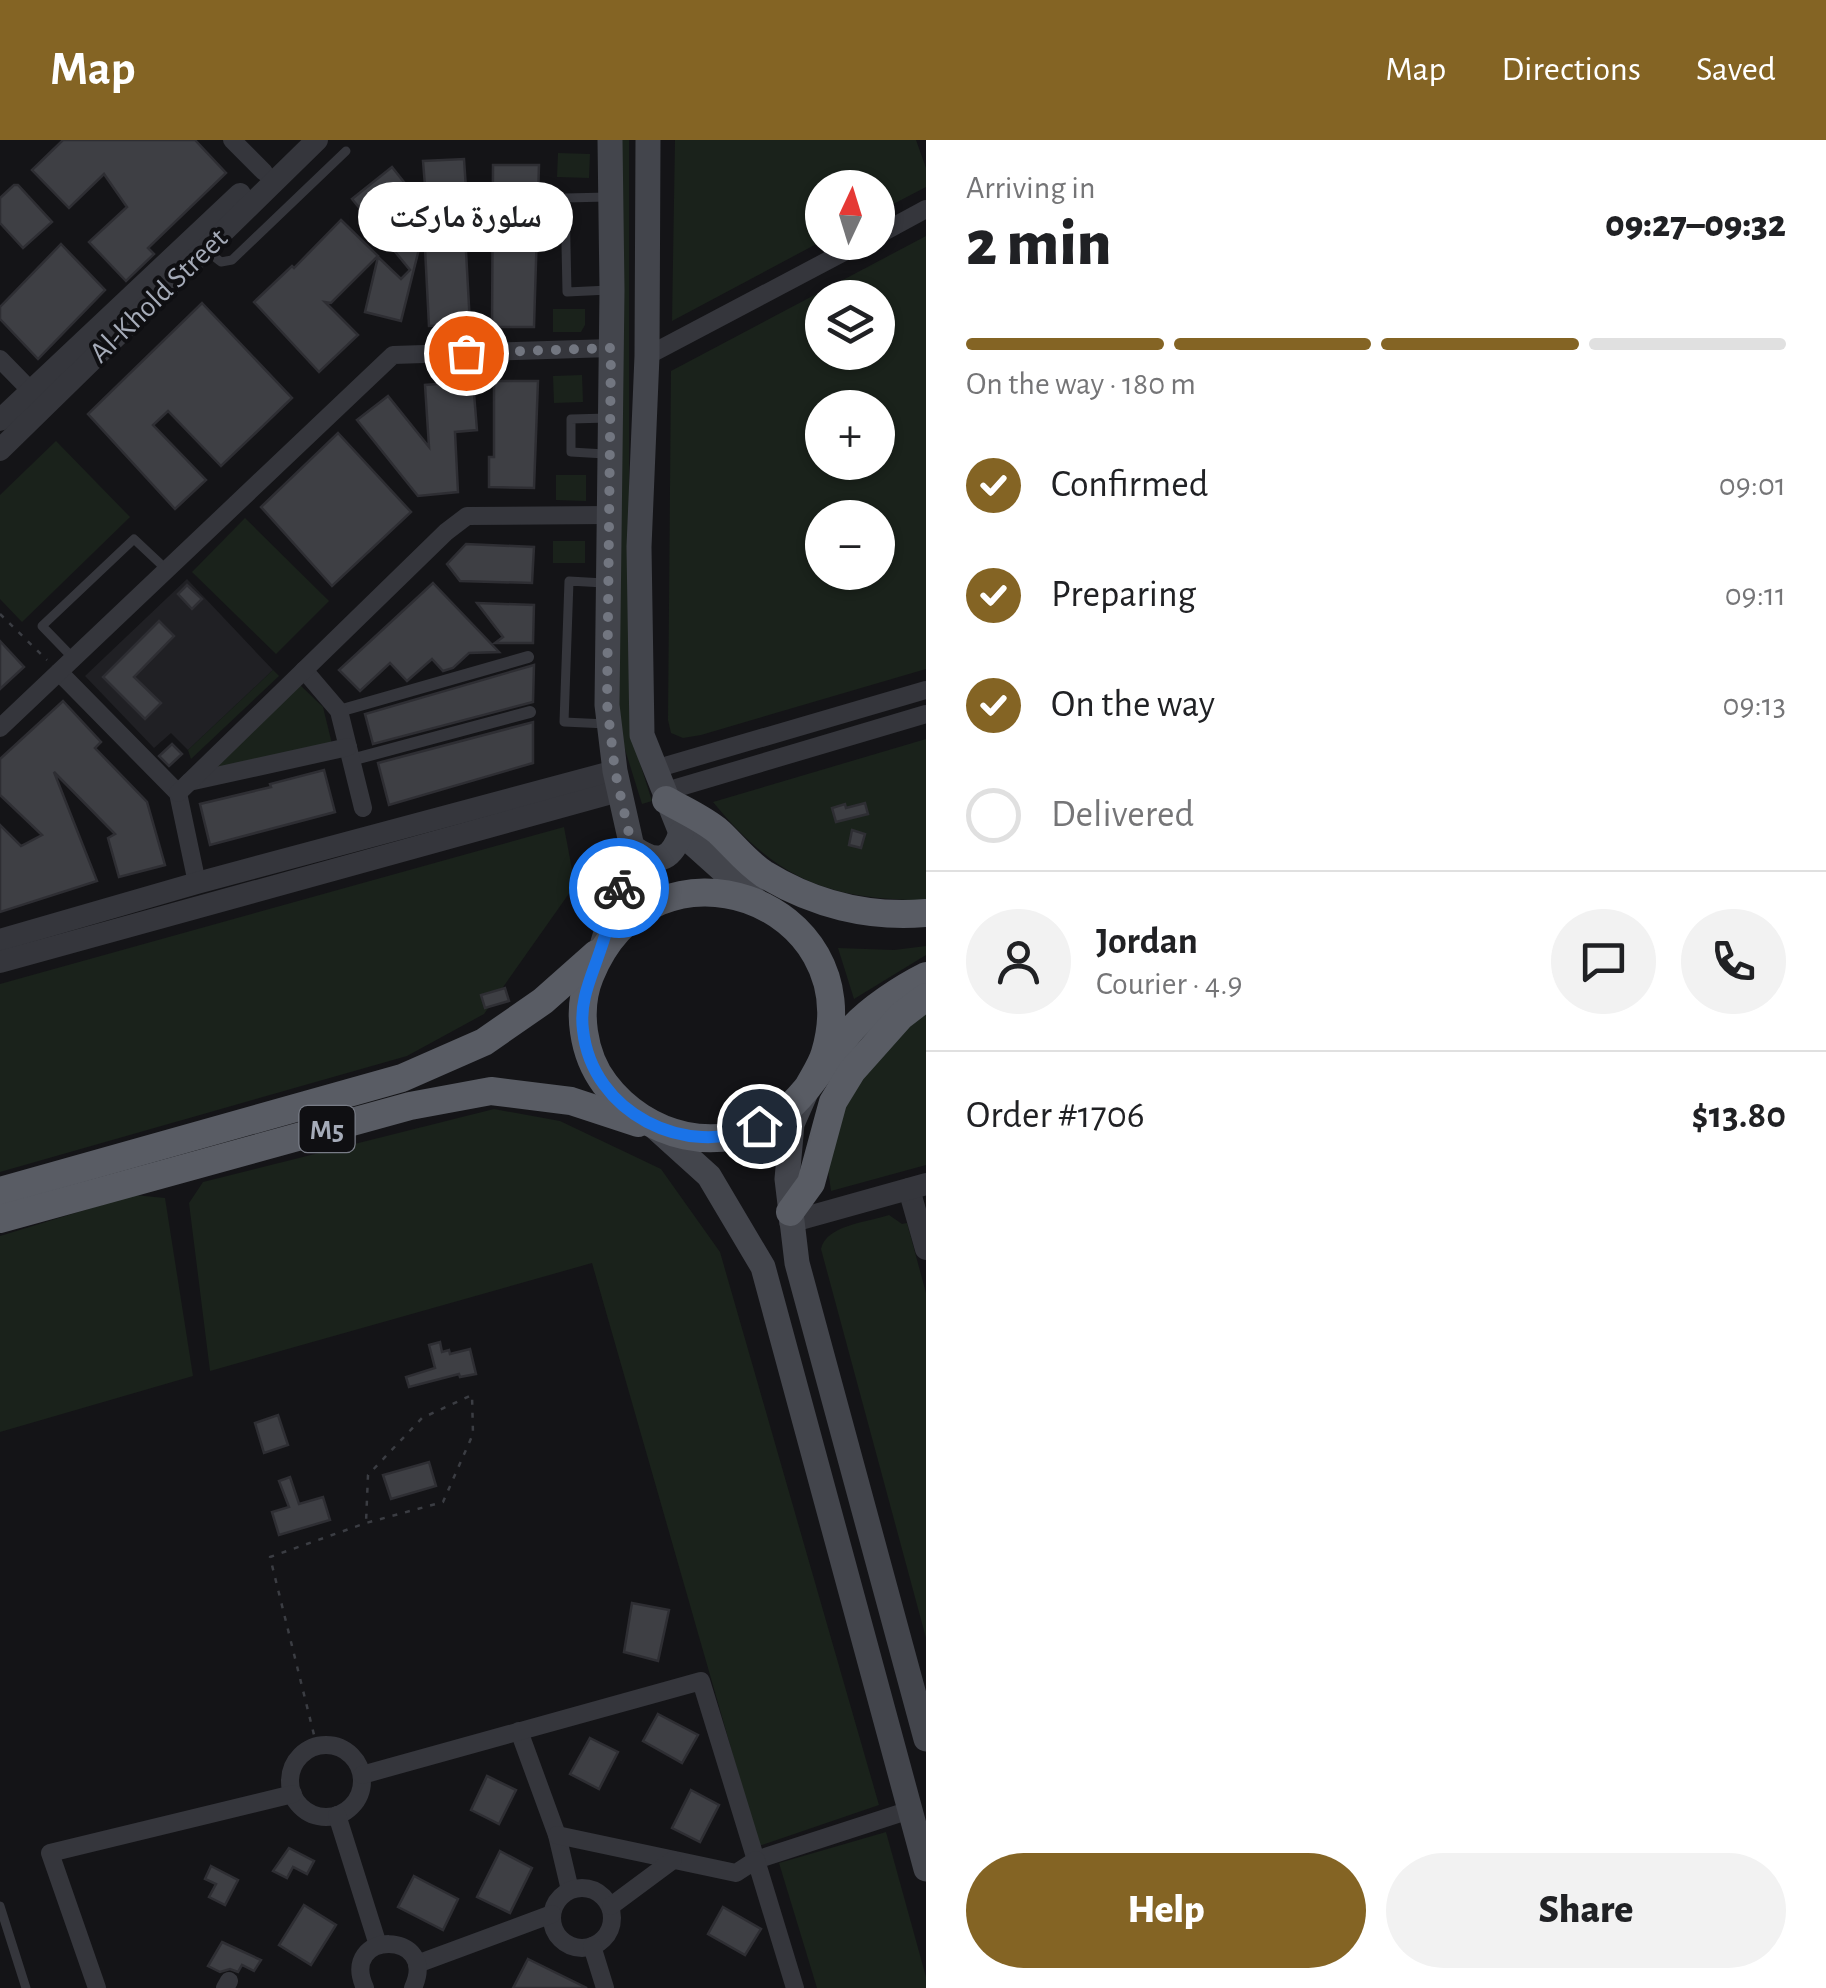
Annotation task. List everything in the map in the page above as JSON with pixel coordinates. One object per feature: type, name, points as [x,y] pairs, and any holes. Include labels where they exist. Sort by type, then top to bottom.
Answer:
[{"type":"highway","points":[[661,787],[716,829],[762,873],[804,895],[840,908],[874,913],[926,913]]},
{"type":"highway","points":[[926,930],[902,933],[836,925],[725,892],[689,892],[654,902],[624,922],[601,949],[584,988],[583,1031],[596,1071],[612,1094],[621,1105],[657,1129],[698,1139],[740,1134],[778,1116],[808,1087],[855,1026],[926,976]]},
{"type":"highway","points":[[760,902],[790,922],[813,950],[827,983],[831,1019],[825,1055],[808,1087]]},
{"type":"highway","name":"M5","points":[[0,1191],[402,1078],[484,1042],[543,1001],[601,949]]},
{"type":"highway","points":[[790,1217],[810,1183],[833,1102],[852,1071],[888,1030],[926,997]]},
{"type":"highway","name":"M5","points":[[0,1219],[410,1106],[491,1091],[570,1102],[657,1129]]},
{"type":"main road","points":[[601,949],[632,847],[609,724],[610,140]]},
{"type":"main road","points":[[648,140],[647,356],[640,547],[642,736],[681,833],[760,902]]},
{"type":"main road","points":[[607,544],[640,547]]},
{"type":"main road","points":[[632,847],[645,856],[668,856],[676,848],[681,833]]},
{"type":"main road","points":[[808,1087],[792,1124],[787,1179],[796,1263],[926,1739]]},
{"type":"main road","points":[[657,1129],[709,1176],[762,1267],[926,1870]]},
{"type":"main road","points":[[832,1523],[840,1530],[852,1531],[861,1524],[864,1513]]},
{"type":"main road","points":[[847,1571],[850,1562],[858,1557],[877,1562]]},
{"type":"street","points":[[232,140],[271,175]]},
{"type":"street","points":[[0,420],[38,397],[271,175],[296,140]]},
{"type":"street","name":"Al-Khold Street","points":[[0,450],[38,397],[205,248],[271,175],[317,140]]},
{"type":"street","points":[[895,225],[926,209]]},
{"type":"street","points":[[647,356],[828,260]]},
{"type":"street","points":[[0,728],[393,355],[611,348]]},
{"type":"street","points":[[0,359],[38,397]]},
{"type":"street","points":[[183,788],[467,516],[607,515]]},
{"type":"street","points":[[339,711],[528,658]]},
{"type":"street","points":[[304,670],[339,711],[363,808]]},
{"type":"street","points":[[59,672],[183,788],[197,883]]},
{"type":"street","points":[[661,787],[926,690]]},
{"type":"street","points":[[183,788],[530,712]]},
{"type":"street","points":[[661,787],[926,714]]},
{"type":"street","points":[[0,940],[197,883],[617,781]]},
{"type":"street","points":[[0,962],[617,781]]},
{"type":"street","points":[[790,1217],[917,1186],[926,1249]]},
{"type":"street","points":[[362,1775],[700,1682],[795,1988]]},
{"type":"street","points":[[519,1732],[557,1835],[570,1890]]},
{"type":"street","points":[[316,1746],[340,1748],[350,1754],[362,1775],[359,1798],[337,1816],[308,1812],[293,1794],[292,1771],[306,1752],[316,1746]]},
{"type":"street","points":[[97,1988],[50,1853],[293,1794]]},
{"type":"street","points":[[557,1835],[736,1873],[756,1860],[910,1810]]},
{"type":"street","points":[[337,1816],[378,1945]]},
{"type":"street","points":[[610,1906],[673,1860]]},
{"type":"street","points":[[589,1888],[606,1898],[610,1906],[612,1926],[592,1946],[572,1946],[563,1941],[553,1924],[555,1904],[570,1890],[589,1888]]},
{"type":"street","points":[[417,1964],[552,1914]]},
{"type":"street","points":[[365,1988],[360,1968],[369,1950],[386,1943],[404,1947],[417,1964],[413,1988]]},
{"type":"street","points":[[592,1946],[605,1988]]},
{"type":"lane","points":[[205,248],[220,262],[232,260],[346,151]]},
{"type":"lane","points":[[271,175],[297,198]]},
{"type":"lane","points":[[610,197],[565,198],[566,255],[567,292],[612,290]]},
{"type":"lane","points":[[610,418],[571,419],[571,452],[610,454]]},
{"type":"lane","points":[[73,658],[42,626],[134,539],[167,570]]},
{"type":"lane","points":[[607,583],[569,581],[564,722],[609,724]]},
{"type":"lane","points":[[0,1906],[26,1988]]},
{"type":"path","points":[[0,614],[59,672]]},
{"type":"path","points":[[316,1746],[270,1558],[366,1523],[443,1502],[473,1434],[472,1394],[422,1418],[368,1475],[366,1523]]},
{"type":"shaded area","points":[[619,140],[629,140],[629,706],[632,738],[652,801],[642,804],[622,740],[619,705]]},
{"type":"shaded area","points":[[675,140],[916,140],[926,168],[926,187],[895,203],[895,170],[805,170],[805,250],[672,321]]},
{"type":"shaded area","points":[[558,153],[590,154],[589,178],[557,177]]},
{"type":"shaded area","points":[[926,236],[926,669],[701,735],[683,738],[671,733],[671,371],[805,300],[805,370],[895,370],[895,280],[843,280],[881,260],[895,260],[895,252]]},
{"type":"shaded area","points":[[553,309],[585,309],[581,332],[553,332]]},
{"type":"shaded area","points":[[582,375],[583,402],[554,403],[553,376]]},
{"type":"shaded area","points":[[56,441],[130,517],[22,622],[0,599],[0,495]]},
{"type":"shaded area","points":[[556,475],[586,475],[586,501],[556,500]]},
{"type":"shaded area","points":[[245,518],[329,601],[276,654],[192,572]]},
{"type":"shaded area","points":[[553,541],[585,541],[585,563],[553,563]]},
{"type":"shaded area","points":[[187,579],[273,670],[188,750],[171,733],[154,748],[85,676]]},
{"type":"shaded area","points":[[273,670],[279,676],[191,759],[188,750]]},
{"type":"shaded area","points":[[300,685],[323,707],[332,744],[206,776]]},
{"type":"shaded area","points":[[926,739],[926,900],[860,896],[806,880],[759,850],[713,802]]},
{"type":"shaded area","points":[[564,827],[575,885],[484,1014],[407,1056],[0,1172],[0,984]]},
{"type":"shaded area","points":[[926,946],[926,955],[854,999],[838,948],[894,950]]},
{"type":"shaded area","points":[[926,1012],[926,1165],[831,1191],[831,1141],[850,1099],[879,1058]]},
{"type":"shaded area","points":[[494,1109],[560,1121],[661,1169],[720,1252],[879,1805],[759,1846],[592,1263],[210,1371],[189,1203],[203,1182]]},
{"type":"shaded area","points":[[134,1195],[165,1198],[193,1376],[0,1432],[0,1236]]},
{"type":"shaded area","points":[[889,1215],[907,1223],[926,1293],[926,1638],[821,1249],[824,1241],[839,1230]]},
{"type":"shaded area","points":[[886,1832],[926,1988],[817,1988],[779,1863]]},
{"type":"building","points":[[63,140],[195,140],[226,173],[148,248],[154,254],[126,281],[89,242],[127,207],[104,174],[69,208],[32,170]]},
{"type":"building","points":[[464,159],[470,324],[429,326],[424,229],[401,321],[365,312],[378,257],[401,279],[410,270],[352,199],[392,167],[427,211],[423,161]]},
{"type":"building","points":[[493,165],[539,165],[534,327],[492,327]]},
{"type":"building","points":[[14,185],[52,222],[23,248],[0,223],[0,198]]},
{"type":"building","points":[[341,220],[378,256],[331,303],[325,302],[358,335],[319,372],[254,302]]},
{"type":"building","points":[[61,244],[105,290],[38,359],[0,319],[0,307]]},
{"type":"building","points":[[202,303],[292,398],[221,466],[168,411],[153,425],[206,480],[175,509],[88,414]]},
{"type":"building","points":[[473,381],[477,430],[455,432],[458,492],[418,496],[357,420],[388,396],[429,447],[425,385]]},
{"type":"building","points":[[494,381],[538,381],[534,488],[489,487],[489,457],[494,457]]},
{"type":"building","points":[[338,433],[411,512],[332,586],[261,507]]},
{"type":"building","points":[[466,544],[534,547],[532,583],[460,581],[447,564]]},
{"type":"building","points":[[433,583],[499,652],[469,653],[453,668],[443,671],[432,659],[407,681],[390,663],[360,691],[339,670]]},
{"type":"building","points":[[187,585],[202,599],[192,609],[178,594]]},
{"type":"building","points":[[477,603],[534,605],[533,643],[495,643],[503,637]]},
{"type":"building","points":[[159,621],[174,636],[134,677],[161,703],[145,719],[103,677]]},
{"type":"building","points":[[0,641],[24,667],[0,689]]},
{"type":"building","points":[[534,665],[533,702],[373,744],[365,714]]},
{"type":"building","points":[[63,701],[101,742],[95,748],[147,802],[165,865],[119,877],[108,838],[115,834],[54,772],[97,881],[0,912],[0,825],[21,846],[42,835],[0,795],[0,759]]},
{"type":"building","points":[[533,722],[533,763],[389,805],[378,763]]},
{"type":"building","points":[[172,744],[182,754],[169,766],[159,756]]},
{"type":"building","points":[[324,770],[335,812],[210,845],[200,804]]},
{"type":"building","points":[[865,803],[868,814],[836,822],[832,808]]},
{"type":"building","points":[[852,830],[865,834],[861,848],[849,845]]},
{"type":"building","points":[[505,988],[509,1001],[485,1008],[481,995]]},
{"type":"building","points":[[440,1342],[442,1352],[449,1350],[450,1354],[470,1349],[476,1374],[459,1374],[409,1387],[406,1377],[435,1368],[429,1345]]},
{"type":"building","points":[[278,1415],[288,1445],[264,1453],[255,1423]]},
{"type":"building","points":[[429,1462],[436,1486],[391,1499],[383,1475]]},
{"type":"building","points":[[290,1477],[299,1504],[323,1497],[330,1520],[279,1535],[272,1512],[289,1507],[279,1481]]},
{"type":"building","points":[[632,1603],[669,1610],[658,1661],[624,1652]]},
{"type":"building","points":[[658,1714],[698,1735],[682,1763],[643,1741]]},
{"type":"building","points":[[590,1738],[618,1752],[599,1789],[570,1774]]},
{"type":"building","points":[[487,1776],[516,1790],[499,1824],[471,1810]]},
{"type":"building","points":[[691,1790],[719,1805],[700,1842],[672,1828]]},
{"type":"building","points":[[289,1848],[314,1861],[307,1874],[293,1867],[287,1878],[273,1871]]},
{"type":"building","points":[[500,1851],[532,1868],[510,1913],[477,1897]]},
{"type":"building","points":[[211,1866],[238,1880],[225,1905],[209,1897],[216,1884],[205,1879]]},
{"type":"building","points":[[414,1876],[458,1899],[443,1930],[398,1907]]},
{"type":"building","points":[[304,1905],[336,1925],[311,1965],[279,1945]]},
{"type":"building","points":[[723,1907],[761,1929],[745,1955],[708,1934]]},
{"type":"building","points":[[222,1942],[261,1960],[254,1971],[242,1965],[238,1972],[220,1972],[208,1966]]},
{"type":"building","points":[[528,1959],[587,1988],[513,1988]]},
{"type":"way so far","points":[[466,353],[611,348],[607,704],[610,743],[632,847],[619,888]]},
{"type":"place","name":"سلورة ماركت","points":[[466,353]]},
{"type":"route","points":[[619,888],[601,949],[584,988],[583,1031],[596,1071],[621,1105],[657,1129],[698,1139],[740,1134],[759,1126]]}]
